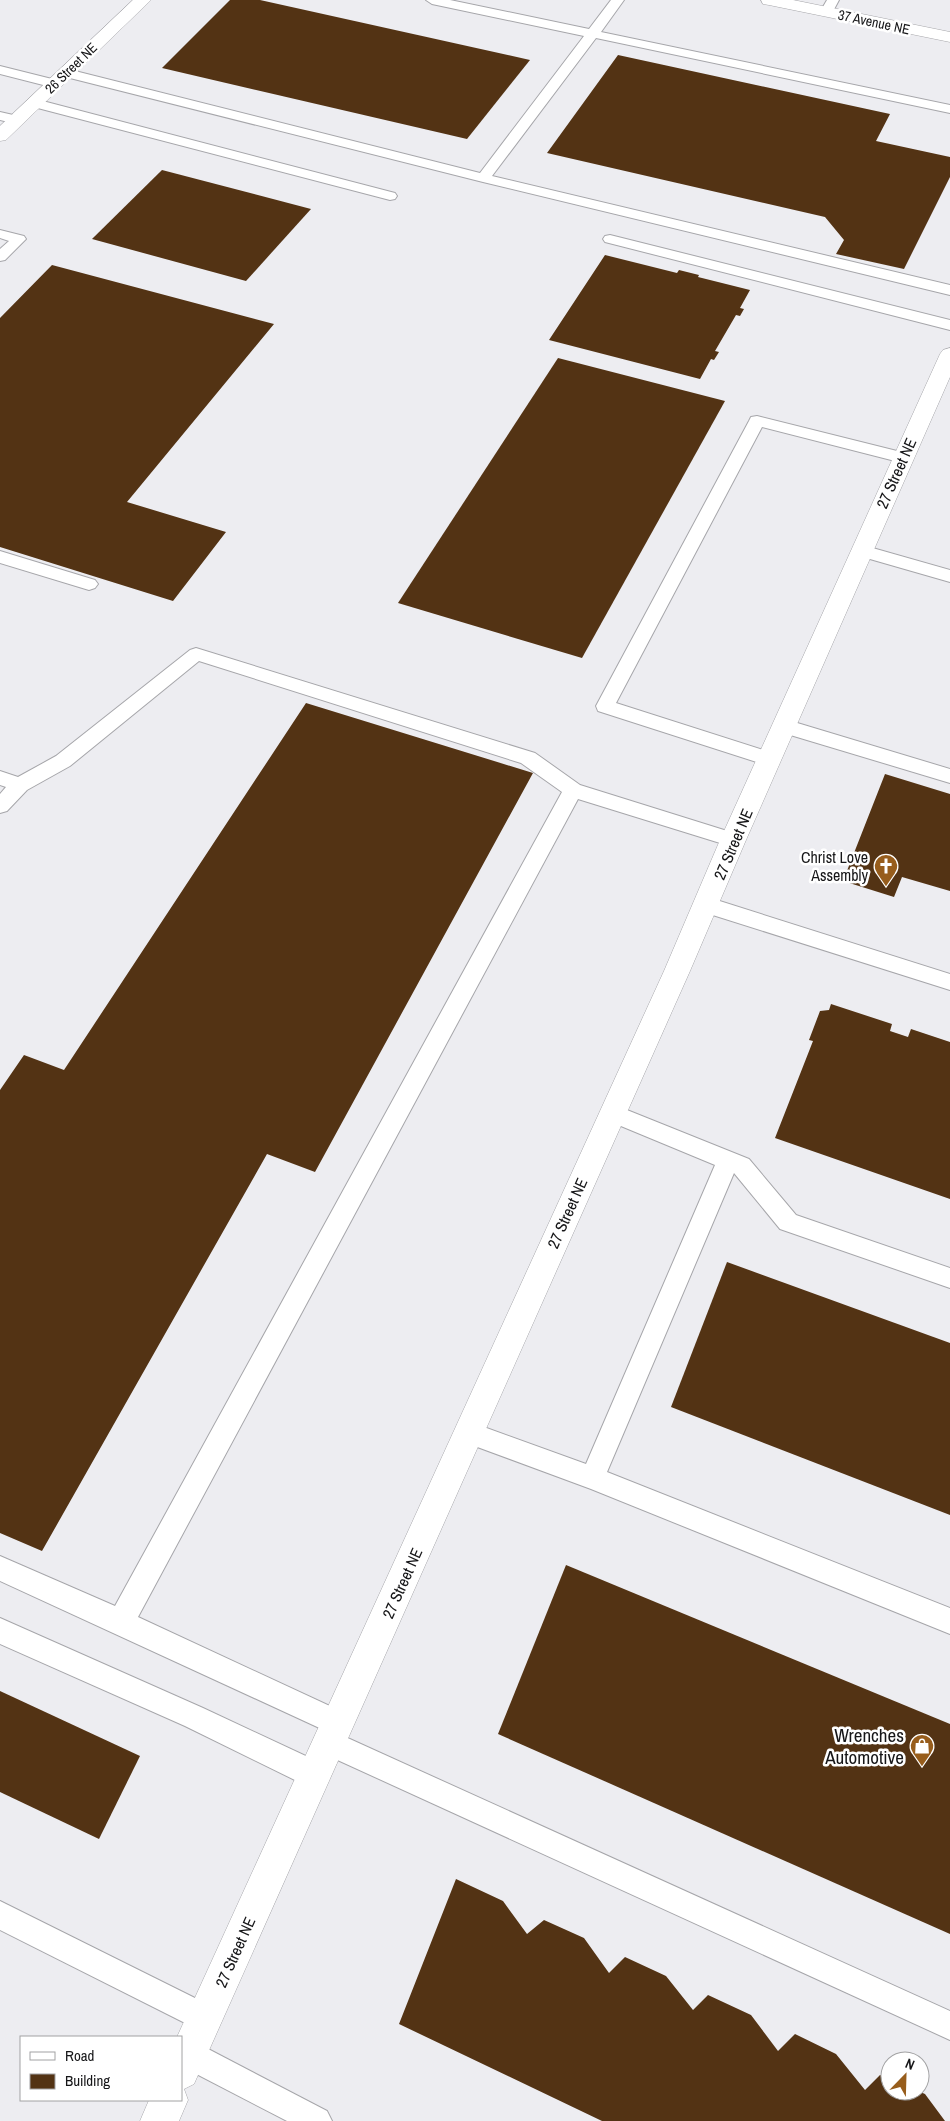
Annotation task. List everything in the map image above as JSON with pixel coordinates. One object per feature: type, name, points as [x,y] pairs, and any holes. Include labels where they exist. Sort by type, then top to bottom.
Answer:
[{"type":"street","name":"26 Street NE","points":[[0,136],[8,118],[35,103],[143,0]]},
{"type":"street","name":"37 Avenue NE","points":[[769,0],[830,6],[950,37]]},
{"type":"street","name":"27 Street NE","points":[[185,2063],[707,905],[733,840],[950,354]]},
{"type":"street","points":[[159,2121],[168,2101]]},
{"type":"lane","points":[[432,0],[950,109]]},
{"type":"lane","points":[[483,178],[618,0]]},
{"type":"lane","points":[[0,70],[61,78],[950,290]]},
{"type":"lane","points":[[35,103],[390,196]]},
{"type":"lane","points":[[0,234],[19,239],[0,257]]},
{"type":"lane","points":[[610,239],[950,325]]},
{"type":"lane","points":[[769,759],[605,706],[757,421],[903,458]]},
{"type":"lane","points":[[862,551],[950,576]]},
{"type":"lane","points":[[0,557],[89,584]]},
{"type":"lane","points":[[0,806],[20,785],[63,761],[196,654],[528,758],[573,790],[733,840]]},
{"type":"lane","points":[[784,726],[950,776]]},
{"type":"lane","points":[[0,778],[20,785]]},
{"type":"lane","points":[[121,1622],[573,790]]},
{"type":"lane","points":[[707,905],[950,982]]},
{"type":"lane","points":[[612,1114],[741,1166],[788,1222],[950,1278]]},
{"type":"lane","points":[[592,1478],[728,1161]]},
{"type":"lane","points":[[470,1433],[592,1478],[950,1621]]},
{"type":"lane","points":[[0,1568],[121,1622],[334,1733],[950,2026]]},
{"type":"lane","points":[[0,1631],[194,1717],[315,1775]]},
{"type":"lane","points":[[0,1915],[205,2018]]},
{"type":"lane","points":[[185,2063],[317,2121]]},
{"type":"building","points":[[230,0],[260,0],[530,60],[467,139],[162,68]]},
{"type":"building","points":[[618,55],[890,114],[876,141],[950,157],[950,177],[904,269],[836,254],[844,240],[825,217],[547,153]]},
{"type":"building","points":[[162,170],[311,209],[246,281],[92,239]]},
{"type":"building","points":[[605,255],[677,273],[679,270],[699,275],[698,277],[750,290],[740,308],[744,309],[740,316],[736,315],[715,351],[719,352],[714,360],[711,359],[700,379],[549,340]]},
{"type":"building","points":[[52,265],[274,324],[127,502],[226,532],[173,601],[0,547],[0,318]]},
{"type":"building","points":[[558,358],[725,401],[582,658],[398,603]]},
{"type":"building","points":[[306,703],[533,773],[315,1172],[267,1154],[42,1551],[0,1533],[0,1090],[24,1055],[64,1070]]},
{"type":"building","points":[[885,774],[950,794],[950,891],[902,877],[894,897],[843,881]]},
{"type":"building","points":[[831,1004],[892,1024],[890,1031],[908,1037],[911,1029],[950,1042],[950,1199],[775,1138],[813,1041],[809,1040],[820,1011],[829,1010]]},
{"type":"building","points":[[727,1262],[950,1343],[950,1515],[671,1407]]},
{"type":"building","points":[[566,1565],[950,1724],[950,1934],[498,1734]]},
{"type":"building","points":[[0,1691],[140,1756],[99,1839],[0,1792]]},
{"type":"building","points":[[456,1879],[503,1901],[527,1934],[544,1920],[584,1938],[609,1973],[625,1957],[666,1976],[693,2010],[708,1995],[751,2015],[778,2051],[795,2034],[836,2054],[865,2090],[880,2075],[880,2101],[930,2101],[945,2121],[602,2121],[399,2024]]},
{"type":"place","name":"Christ Love Assembly","points":[[886,887]]},
{"type":"place","name":"Wrenches Automotive","points":[[922,1767]]}]
